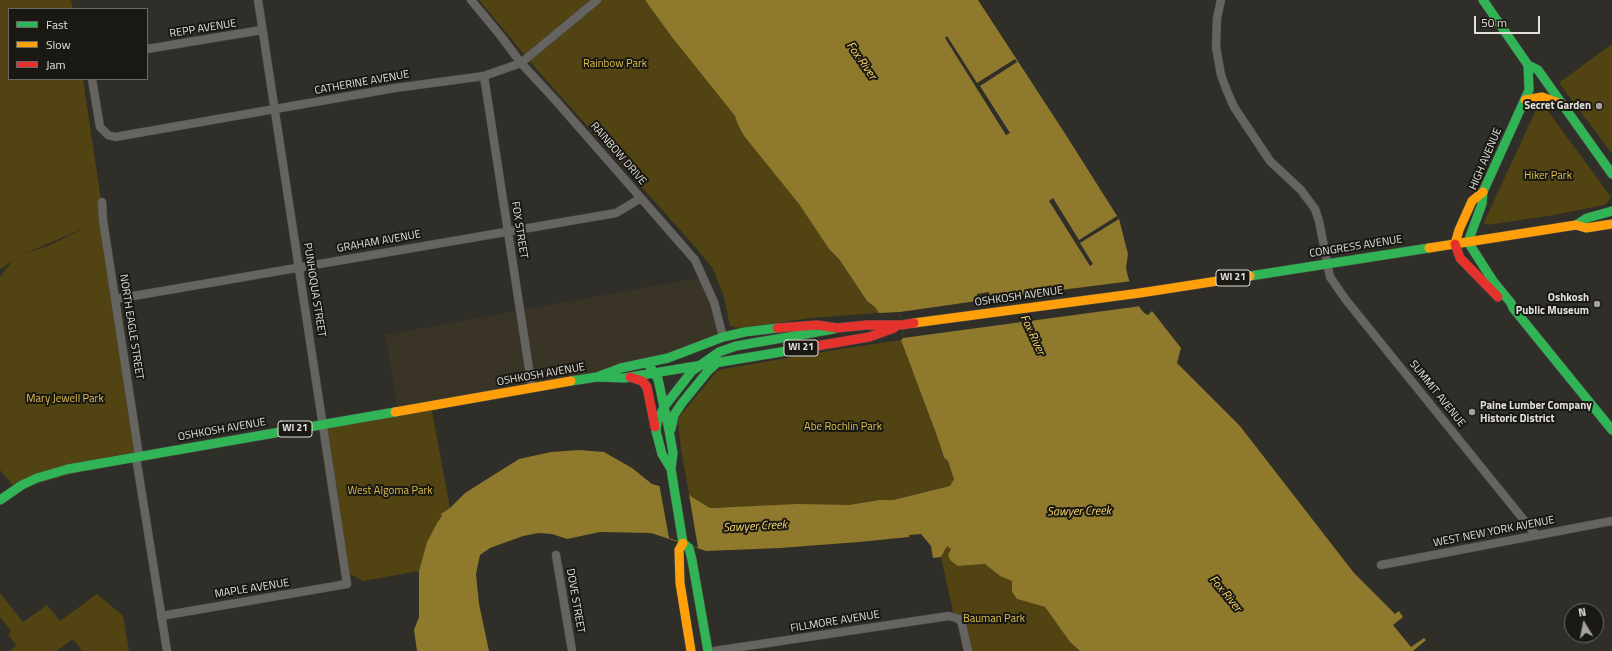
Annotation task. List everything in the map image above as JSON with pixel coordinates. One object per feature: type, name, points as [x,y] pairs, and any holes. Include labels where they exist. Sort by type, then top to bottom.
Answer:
[{"type":"main road","points":[[1483,0],[1528,65],[1538,70],[1612,174]]},
{"type":"main road","name":"HIGH AVENUE","points":[[1468,242],[1482,204],[1483,192],[1525,100],[1530,83],[1528,65]]},
{"type":"main road","points":[[1525,100],[1542,97],[1562,104]]},
{"type":"main road","points":[[1483,192],[1472,201],[1459,230],[1455,244],[1460,258],[1504,303],[1513,308]]},
{"type":"main road","name":"CONGRESS AVENUE","points":[[1576,225],[1586,218],[1612,211]]},
{"type":"main road","name":"CONGRESS AVENUE","points":[[1140,292],[1576,225],[1586,228],[1612,224]]},
{"type":"main road","points":[[1468,242],[1493,281],[1511,303],[1513,308],[1612,430]]},
{"type":"main road","name":"OSHKOSH AVENUE","points":[[597,378],[621,368],[668,358],[723,338],[745,332],[792,326],[817,325],[837,328],[867,325],[901,325],[1140,292]]},
{"type":"main road","name":"OSHKOSH AVENUE","points":[[0,500],[22,485],[52,473],[68,469],[532,388],[597,378],[630,377],[718,361],[869,337],[901,325]]},
{"type":"main road","points":[[656,431],[658,417],[664,407],[692,371],[719,352],[736,346],[837,328]]},
{"type":"main road","points":[[670,436],[674,415],[708,371],[718,361]]},
{"type":"main road","points":[[646,363],[658,379],[673,452],[671,469],[683,543],[679,550],[680,583],[691,651]]},
{"type":"main road","points":[[630,377],[642,381],[647,387],[662,454],[671,469]]},
{"type":"main road","points":[[683,543],[689,548],[691,554],[697,580],[708,651]]},
{"type":"street","name":"PUNHOQUA STREET","points":[[258,0],[276,109],[298,267],[347,584]]},
{"type":"street","name":"RAINBOW DRIVE","points":[[471,0],[521,63],[558,102],[695,260],[714,302],[723,338]]},
{"type":"street","name":"CATHERINE AVENUE","points":[[92,80],[100,127],[108,135],[115,137],[395,88],[484,76],[521,63],[597,0]]},
{"type":"street","name":"SUMMIT AVENUE","points":[[1221,0],[1217,18],[1216,47],[1221,75],[1227,91],[1234,107],[1270,161],[1301,190],[1315,209],[1319,221],[1330,277],[1337,288],[1536,535]]},
{"type":"street","name":"REPP AVENUE","points":[[148,49],[262,30]]},
{"type":"street","name":"FOX STREET","points":[[484,76],[532,388]]},
{"type":"street","name":"GRAHAM AVENUE","points":[[116,299],[616,213],[641,198]]},
{"type":"street","name":"NORTH EAGLE STREET","points":[[102,202],[103,220],[116,299],[167,651]]},
{"type":"street","name":"WEST NEW YORK AVENUE","points":[[1381,565],[1612,521]]},
{"type":"street","name":"DOVE STREET","points":[[556,555],[572,651]]},
{"type":"street","name":"MAPLE AVENUE","points":[[161,616],[347,584]]},
{"type":"street","name":"FILLMORE AVENUE","points":[[714,651],[949,616],[959,619],[962,624],[968,651]]},
{"type":"shaded area","points":[[703,277],[723,337],[668,358],[398,412],[385,335]]},
{"type":"green space","name":"Mary Jewell Park","points":[[0,0],[71,0],[73,8],[8,8],[8,80],[83,80],[139,456],[16,489],[0,470],[0,277],[12,261],[0,269]],"holes":[[[82,229],[83,229],[48,246],[24,254]]]},
{"type":"green space","name":"Rainbow Park","points":[[479,0],[645,0],[671,36],[735,116],[744,136],[799,204],[829,249],[839,259],[867,301],[875,307],[879,313],[811,318],[738,328],[730,326],[724,297],[713,269],[698,250],[539,72]]},
{"type":"green space","points":[[1612,44],[1612,154],[1560,82]]},
{"type":"green space","name":"Hiker Park","points":[[1545,107],[1611,197],[1604,205],[1554,215],[1487,225],[1484,222],[1537,108]]},
{"type":"green space","name":"Abe Rochlin Park","points":[[901,340],[937,436],[943,458],[948,461],[954,479],[950,486],[893,500],[879,500],[849,505],[710,508],[689,494],[678,422],[680,416],[717,371],[840,349]]},
{"type":"green space","name":"West Algoma Park","points":[[431,406],[450,508],[437,523],[427,542],[419,571],[363,581],[346,572],[323,425]]},
{"type":"green space","name":"Bauman Park","points":[[947,545],[951,549],[949,555],[958,566],[985,564],[1000,576],[1013,581],[1012,592],[1017,599],[1045,607],[1070,642],[1080,651],[968,651],[962,624],[954,616],[941,557]]},
{"type":"green space","points":[[0,593],[23,622],[47,605],[60,621],[97,594],[123,616],[129,651],[82,651],[73,639],[56,651],[9,651],[16,646],[8,634],[11,631],[0,617]]},
{"type":"water","points":[[645,0],[978,0],[1119,219],[1128,254],[1126,268],[1128,277],[1140,308],[1148,315],[1152,311],[1181,348],[1177,363],[1240,426],[1354,573],[1395,614],[1399,611],[1403,617],[1393,625],[1411,647],[1424,638],[1426,640],[1413,651],[1080,651],[1070,642],[1045,607],[1017,599],[1012,592],[1012,581],[1000,576],[985,564],[958,566],[950,560],[948,555],[951,549],[947,546],[941,557],[933,558],[931,546],[921,534],[909,535],[909,537],[859,542],[780,548],[706,551],[651,533],[600,532],[567,539],[552,534],[538,533],[523,536],[490,548],[480,555],[476,574],[479,604],[489,651],[417,651],[414,630],[419,617],[419,571],[427,542],[442,516],[441,514],[450,508],[465,493],[519,459],[551,452],[579,450],[604,452],[632,468],[652,484],[689,494],[710,508],[798,504],[849,505],[879,500],[893,500],[950,486],[954,479],[948,461],[944,458],[901,340],[903,338],[900,312],[879,313],[875,307],[867,301],[839,259],[829,249],[799,204],[744,136],[735,116],[671,36]]},
{"type":"pier","points":[[947,36],[977,83],[1015,59],[1017,62],[980,86],[1010,133],[1006,135],[945,38]]},
{"type":"pier","points":[[1053,198],[1079,240],[1117,216],[1119,219],[1080,243],[1093,264],[1090,266],[1049,201]]},
{"type":"pier","points":[[1132,281],[1141,306],[903,338],[900,312],[977,301],[977,294],[989,292],[990,299]]},
{"type":"pier","points":[[659,483],[689,494],[698,548],[669,538]]},
{"type":"traffic: fast","points":[[1483,0],[1528,65],[1538,70],[1612,174]]},
{"type":"traffic: fast","points":[[1468,242],[1482,204],[1483,192],[1529,90],[1528,65]]},
{"type":"traffic: fast","points":[[1576,225],[1587,218],[1612,211]]},
{"type":"traffic: fast","points":[[1468,242],[1493,281],[1511,303],[1513,308],[1612,430]]},
{"type":"traffic: fast","points":[[1250,276],[1429,248]]},
{"type":"traffic: fast","points":[[597,377],[621,368],[668,358],[723,337],[745,332],[777,328]]},
{"type":"traffic: fast","points":[[671,469],[662,454],[656,431],[657,422],[664,407],[692,371],[719,352],[736,346],[834,329]]},
{"type":"traffic: fast","points":[[571,381],[597,377],[624,378],[799,349]]},
{"type":"traffic: fast","points":[[671,429],[674,415],[682,403],[708,371],[719,361]]},
{"type":"traffic: fast","points":[[649,365],[658,379],[669,430],[673,453],[671,469],[683,543],[689,548],[692,560],[708,651]]},
{"type":"traffic: fast","points":[[0,500],[22,485],[37,478],[68,469],[395,412]]},
{"type":"traffic: slow","points":[[1525,100],[1542,97],[1562,104]]},
{"type":"traffic: slow","points":[[1455,244],[1459,230],[1472,201],[1483,192]]},
{"type":"traffic: slow","points":[[1429,248],[1576,225],[1586,228],[1612,224]]},
{"type":"traffic: slow","points":[[914,323],[1140,293],[1250,276]]},
{"type":"traffic: slow","points":[[395,412],[571,381]]},
{"type":"traffic: slow","points":[[683,543],[679,550],[680,583],[691,651]]},
{"type":"traffic: jam","points":[[1455,244],[1460,258],[1498,297]]},
{"type":"traffic: jam","points":[[777,328],[817,325],[837,328],[914,323]]},
{"type":"traffic: jam","points":[[799,349],[869,337],[894,328]]},
{"type":"traffic: jam","points":[[630,377],[642,381],[647,387],[655,427]]},
{"type":"place","name":"Secret Garden","points":[[1599,106]]},
{"type":"place","name":"Oshkosh Public Museum","points":[[1597,304]]},
{"type":"place","name":"Paine Lumber Company Historic District","points":[[1472,412]]},
{"type":"water label","name":"Fox River","points":[[861,61]]},
{"type":"water label","name":"Fox River","points":[[1032,335]]},
{"type":"water label","name":"Sawyer Creek","points":[[1079,512]]},
{"type":"water label","name":"Sawyer Creek","points":[[755,527]]},
{"type":"water label","name":"Fox River","points":[[1225,594]]}]
